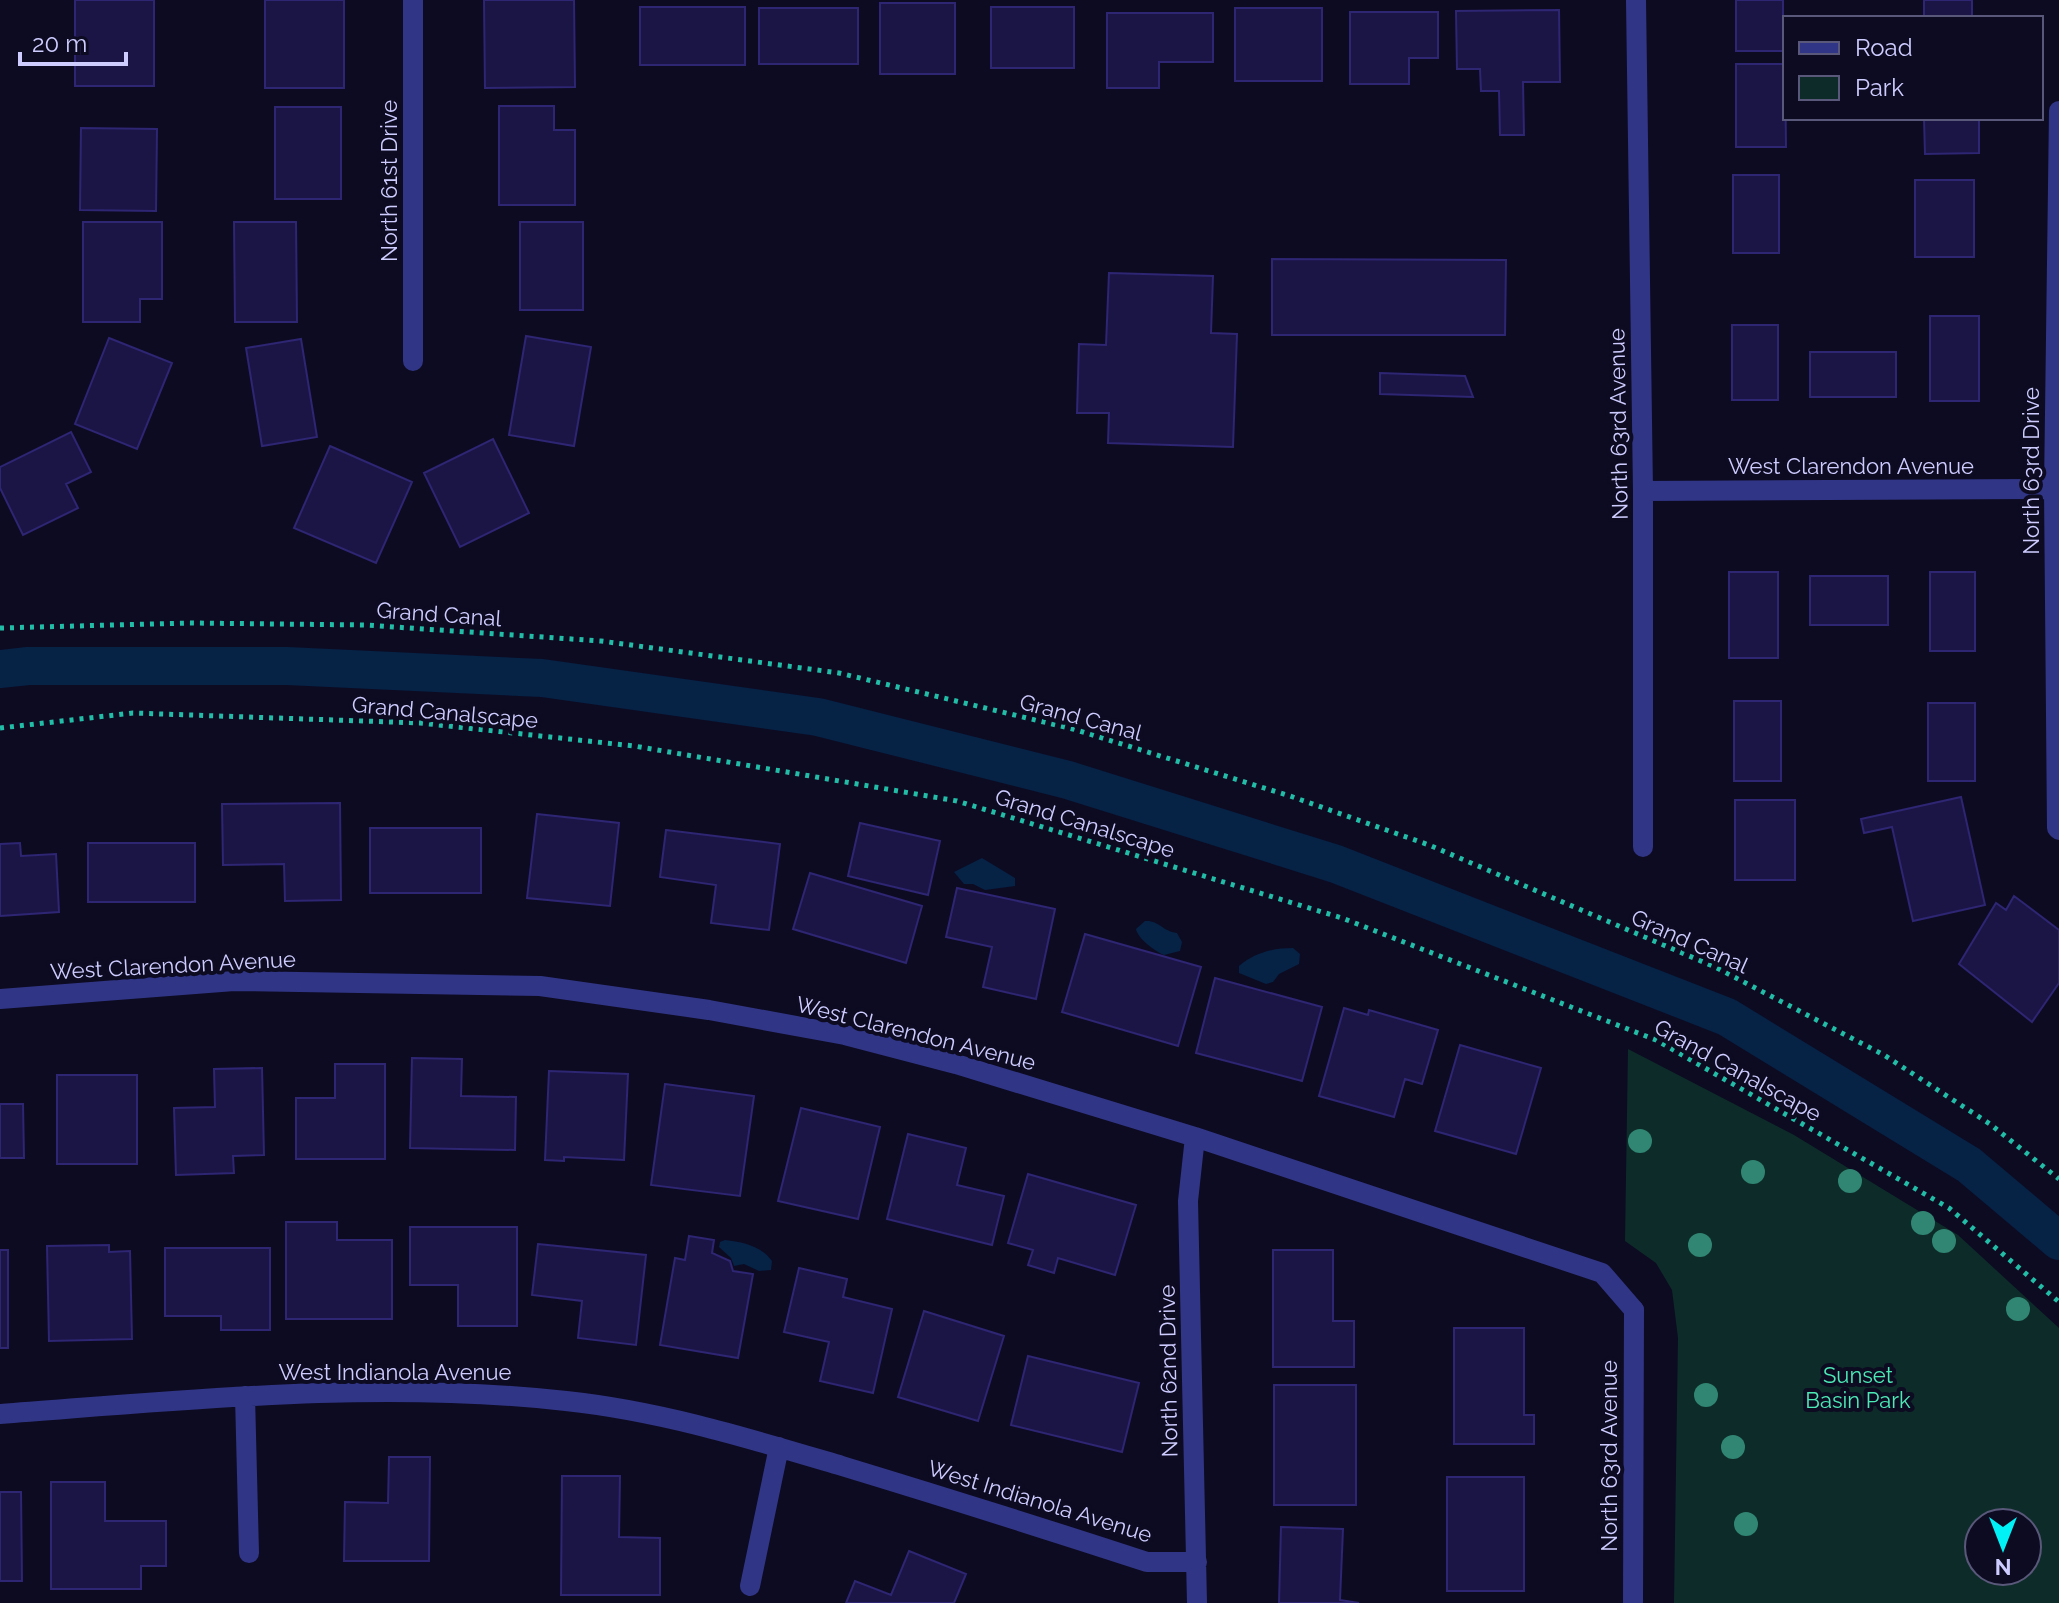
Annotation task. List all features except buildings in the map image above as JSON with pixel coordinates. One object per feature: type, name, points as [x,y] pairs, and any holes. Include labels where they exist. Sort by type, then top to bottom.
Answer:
[{"type":"street","name":"North 61st Drive","points":[[413,0],[413,361]]},
{"type":"street","name":"North 63rd Avenue","points":[[1636,0],[1643,491],[1643,847]]},
{"type":"street","name":"North 63rd Drive","points":[[2059,111],[2056,489],[2059,830]]},
{"type":"street","name":"West Clarendon Avenue","points":[[1643,491],[2056,489]]},
{"type":"street","name":"West Clarendon Avenue","points":[[0,999],[234,981],[540,986],[709,1010],[845,1035],[956,1064],[1195,1137],[1602,1273],[1634,1310]]},
{"type":"street","name":"North 62nd Drive","points":[[1195,1137],[1188,1201],[1197,1603]]},
{"type":"street","name":"North 63rd Avenue","points":[[1633,1603],[1634,1310]]},
{"type":"street","name":"West Indianola Avenue","points":[[0,1414],[245,1396],[472,1392],[569,1401],[672,1417],[779,1447],[1147,1562],[1197,1562]]},
{"type":"street","points":[[245,1396],[249,1553]]},
{"type":"street","points":[[750,1586],[779,1447]]},
{"type":"path","name":"Grand Canal","points":[[0,628],[189,623],[365,625],[601,641],[839,673],[1073,729],[1290,796],[1429,845],[1715,967],[1884,1055],[1990,1124],[2059,1179]]},
{"type":"path","name":"Grand Canalscape","points":[[0,728],[133,713],[420,723],[634,746],[957,801],[1342,918],[1656,1040],[1949,1208],[2059,1302]]},
{"type":"green space","name":"Sunset Basin Park","points":[[1628,1049],[1794,1135],[1958,1235],[2059,1328],[2059,1603],[1674,1603],[1678,1338],[1672,1290],[1656,1263],[1625,1241]]},
{"type":"water","points":[[982,858],[1015,878],[1015,886],[985,890],[973,884],[964,884],[954,872]]},
{"type":"water","points":[[1145,921],[1177,933],[1182,942],[1180,951],[1164,955],[1147,944],[1136,929]]},
{"type":"water","points":[[1293,948],[1300,954],[1299,964],[1279,974],[1273,982],[1266,984],[1239,973],[1239,966],[1257,955]]},
{"type":"water","points":[[725,1240],[757,1248],[772,1261],[771,1270],[759,1271],[744,1264],[734,1266],[731,1258],[719,1247],[720,1242]]},
{"type":"waterway","points":[[0,669],[28,666],[287,666],[542,678],[818,717],[1068,780],[1336,864],[1727,1017],[1969,1165],[2059,1241]]}]
